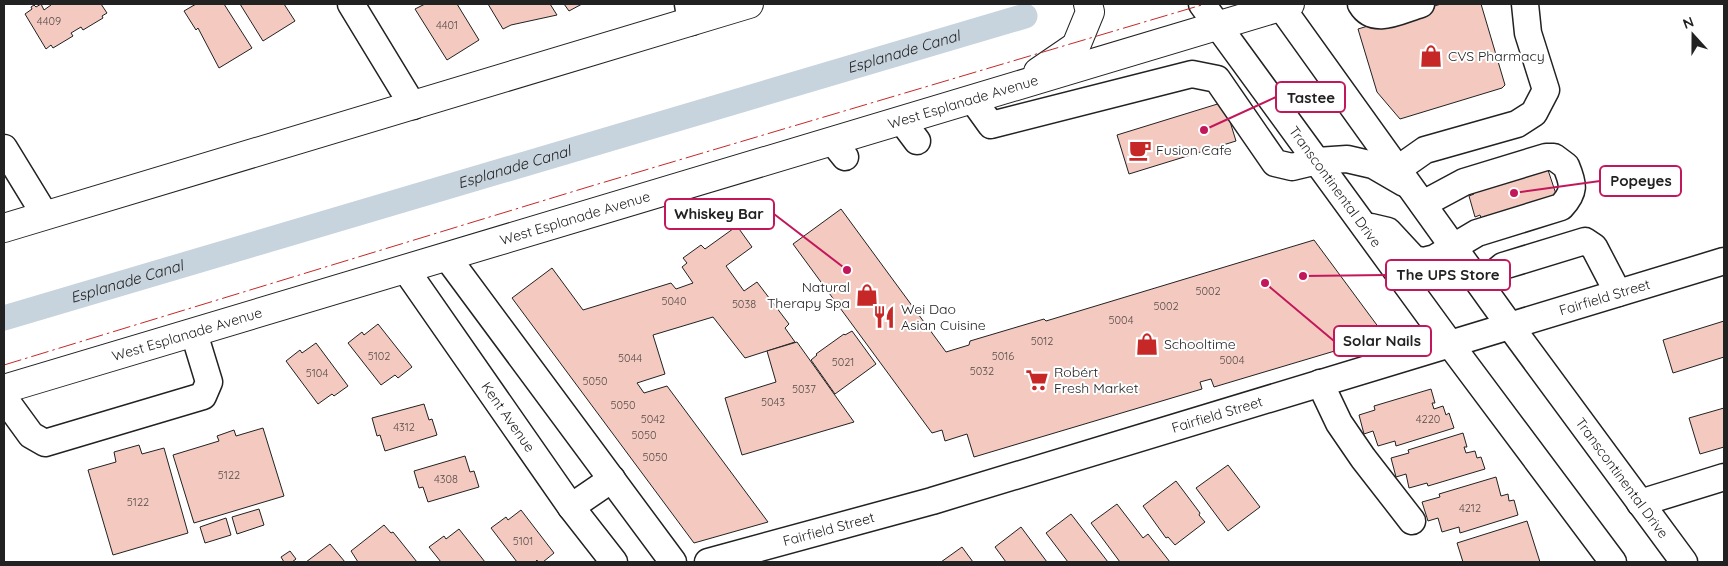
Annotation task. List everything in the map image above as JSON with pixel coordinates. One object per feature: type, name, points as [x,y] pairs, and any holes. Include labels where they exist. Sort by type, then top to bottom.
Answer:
[{"type":"main road","points":[[4,228],[413,106],[689,13],[750,4]]},
{"type":"main road","points":[[1018,86],[1076,46],[1090,12],[1088,4]]},
{"type":"main road","name":"West Esplanade Avenue","points":[[4,389],[447,257],[909,131],[974,100],[1284,5]]},
{"type":"street","points":[[351,4],[413,106]]},
{"type":"street","name":"Transcontinental Drive","points":[[1202,4],[1317,160],[1352,220],[1450,344],[1613,562]]},
{"type":"street","points":[[1361,4],[1370,14],[1379,17],[1421,4]]},
{"type":"street","points":[[1410,186],[1426,150],[1517,124],[1534,113],[1546,90],[1528,33],[1525,4]]},
{"type":"street","name":"Transcontinental Drive","points":[[1284,5],[1510,326],[1684,562]]},
{"type":"street","points":[[974,100],[991,125],[1192,74],[1217,79],[1275,163],[1292,167],[1317,160],[1347,159],[1373,165],[1410,186],[1464,182],[1546,157],[1554,157],[1566,166],[1572,188],[1571,197],[1561,207],[1478,233],[1435,258],[1423,261],[1414,258],[1388,232],[1352,220]]},
{"type":"street","points":[[4,148],[45,215]]},
{"type":"street","points":[[1480,284],[1503,266],[1585,241],[1594,247],[1618,293]]},
{"type":"street","points":[[447,257],[673,562]]},
{"type":"street","name":"Fairfield Street","points":[[708,562],[932,501],[1724,261]]},
{"type":"street","name":"Kent Avenue","points":[[406,270],[571,507],[614,562]]},
{"type":"street","points":[[445,326],[479,302]]},
{"type":"street","points":[[4,398],[31,435],[45,443],[203,396],[209,382],[194,333]]},
{"type":"street","points":[[1320,384],[1339,423],[1363,458],[1412,521]]},
{"type":"street","points":[[1640,503],[1724,477]]},
{"type":"street","points":[[571,507],[612,480]]},
{"type":"building","points":[[41,4],[44,10],[50,4],[101,4],[107,13],[102,16],[103,18],[83,30],[81,27],[71,33],[73,36],[53,48],[51,45],[46,49],[25,14],[34,5],[36,7]]},
{"type":"building","points":[[196,4],[224,4],[252,48],[219,68],[198,28],[196,30],[184,11]]},
{"type":"building","points":[[240,4],[284,4],[295,21],[263,41]]},
{"type":"building","points":[[425,4],[457,4],[479,40],[447,60],[415,9]]},
{"type":"building","points":[[488,4],[550,4],[557,15],[511,25],[503,29]]},
{"type":"building","points":[[564,4],[582,4],[569,11]]},
{"type":"building","name":"CVS Pharmacy","points":[[1441,4],[1481,4],[1505,85],[1502,88],[1400,119],[1377,92],[1358,29]]},
{"type":"building","points":[[1224,102],[1236,141],[1129,174],[1117,135]]},
{"type":"building","points":[[1547,167],[1557,197],[1505,214],[1503,211],[1481,218],[1480,215],[1475,217],[1469,196],[1474,194],[1473,192]]},
{"type":"building","points":[[841,209],[946,352],[969,345],[970,341],[1044,319],[1046,321],[1314,240],[1385,336],[1214,387],[1211,379],[1200,382],[1202,389],[974,457],[967,434],[945,441],[942,430],[932,433],[793,244]]},
{"type":"building","points":[[737,226],[752,247],[726,266],[744,291],[757,282],[789,324],[785,328],[795,342],[745,358],[713,317],[653,335],[665,374],[637,383],[644,393],[667,386],[768,522],[694,543],[512,298],[552,268],[583,310],[671,283],[676,289],[693,283],[682,267],[687,263],[683,258],[701,245],[705,249]]},
{"type":"building","points":[[1724,321],[1724,357],[1673,373],[1663,340]]},
{"type":"building","points":[[378,324],[412,367],[398,378],[395,375],[381,385],[348,343],[362,332],[364,335]]},
{"type":"building","points":[[852,331],[876,364],[835,394],[811,360],[816,354],[844,334]]},
{"type":"building","points":[[797,342],[854,422],[742,455],[725,398],[776,382],[767,351]]},
{"type":"building","points":[[316,343],[348,386],[318,404],[286,361],[300,350],[302,353]]},
{"type":"building","points":[[1431,389],[1435,403],[1432,403],[1434,409],[1443,406],[1446,415],[1449,413],[1454,428],[1396,446],[1395,441],[1378,446],[1373,431],[1364,434],[1359,415],[1375,410],[1374,406]]},
{"type":"building","points":[[424,404],[429,420],[432,419],[437,435],[385,451],[380,435],[377,436],[372,418]]},
{"type":"building","points":[[1724,408],[1724,447],[1700,454],[1689,418]]},
{"type":"building","points":[[263,428],[284,496],[194,523],[173,455],[219,441],[217,436],[234,430],[236,436]]},
{"type":"building","points":[[1463,433],[1467,447],[1464,447],[1466,453],[1475,451],[1477,458],[1481,457],[1485,469],[1428,486],[1427,483],[1409,488],[1406,474],[1396,477],[1391,458],[1409,453],[1408,450]]},
{"type":"building","points":[[139,445],[142,454],[164,448],[188,533],[113,555],[88,470],[116,462],[114,452]]},
{"type":"building","points":[[465,456],[470,472],[474,471],[479,487],[428,502],[423,487],[419,488],[414,471]]},
{"type":"building","points":[[1228,465],[1260,507],[1228,531],[1196,488]]},
{"type":"building","points":[[1496,477],[1501,496],[1508,494],[1509,501],[1514,500],[1518,515],[1460,533],[1459,527],[1442,532],[1438,518],[1428,521],[1422,502],[1440,497],[1439,494]]},
{"type":"building","points":[[1176,481],[1205,522],[1175,545],[1168,537],[1166,538],[1143,506]]},
{"type":"building","points":[[1117,504],[1143,538],[1148,534],[1170,562],[1120,562],[1091,523]]},
{"type":"building","points":[[259,509],[264,525],[237,534],[232,517]]},
{"type":"building","points":[[521,510],[554,553],[543,562],[538,562],[537,560],[535,562],[517,562],[491,528],[506,517],[508,520]]},
{"type":"building","points":[[1071,514],[1108,562],[1068,562],[1046,533]]},
{"type":"building","points":[[226,518],[231,535],[205,543],[200,527]]},
{"type":"building","points":[[1527,521],[1540,562],[1463,562],[1457,543]]},
{"type":"building","points":[[384,525],[391,533],[393,532],[417,562],[358,562],[351,551]]},
{"type":"building","points":[[1021,527],[1047,562],[1006,562],[995,547]]},
{"type":"building","points":[[459,529],[485,562],[441,562],[429,547],[444,536],[446,539]]},
{"type":"building","points":[[330,544],[345,562],[306,562]]},
{"type":"building","points":[[962,547],[973,562],[941,562]]},
{"type":"building","points":[[290,551],[296,559],[292,562],[284,562],[281,557]]},
{"type":"waterway","name":"Esplanade Canal","points":[[4,318],[1025,16]]},
{"type":"power","points":[[4,365],[588,187],[1205,4]]},
{"type":"place","name":"CVS Pharmacy","points":[[1431,56]]},
{"type":"place","name":"Tastee","points":[[1204,130]]},
{"type":"place","name":"Fusion Cafe","points":[[1140,150]]},
{"type":"place","name":"Popeyes","points":[[1514,193]]},
{"type":"place","name":"Whiskey Bar","points":[[847,270]]},
{"type":"place","name":"The UPS Store","points":[[1303,276]]},
{"type":"place","name":"Solar Nails","points":[[1265,283]]},
{"type":"place","name":"Natural Therapy Spa","points":[[867,295]]},
{"type":"place","name":"Wei Dao Asian Cuisine","points":[[884,317]]},
{"type":"place","name":"Schooltime","points":[[1147,344]]},
{"type":"place","name":"Robért Fresh Market","points":[[1037,380]]}]
